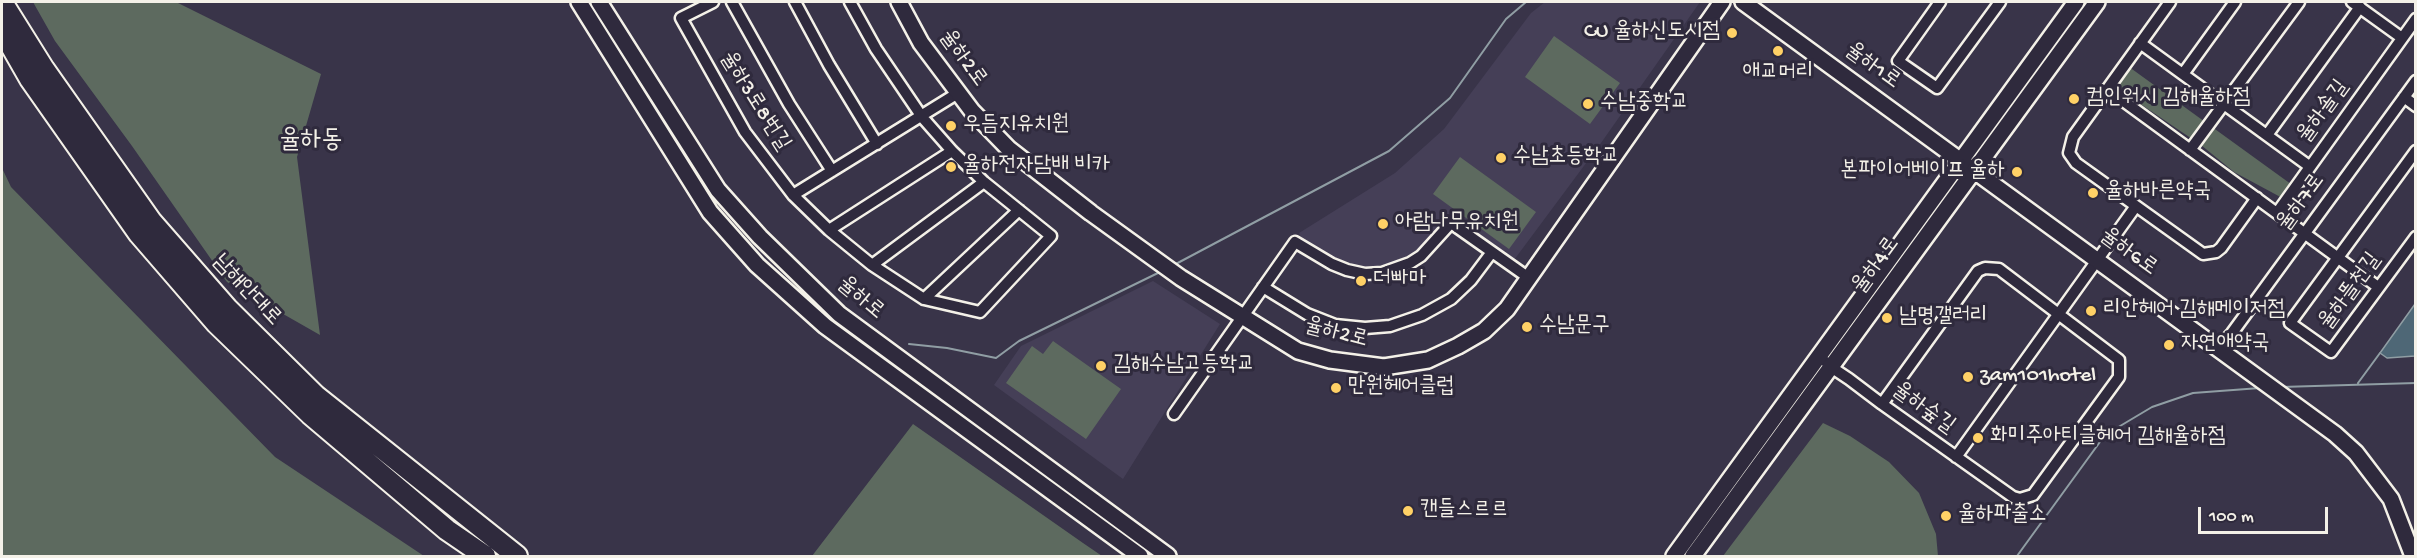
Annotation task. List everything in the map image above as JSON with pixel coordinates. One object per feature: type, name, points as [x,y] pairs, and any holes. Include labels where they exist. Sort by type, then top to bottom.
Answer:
[{"type":"highway","name":"남해안대로","points":[[2,2],[44,69],[151,222],[227,308],[316,396],[517,556]]},
{"type":"highway","name":"남해안대로","points":[[2,30],[30,79],[139,234],[216,323],[310,414],[447,530],[485,556]]},
{"type":"main road","points":[[581,6],[600,2]]},
{"type":"main road","name":"율하로","points":[[600,2],[718,190],[760,237],[839,314],[1168,556]]},
{"type":"main road","name":"율하2로","points":[[899,2],[921,43],[958,93],[1009,149],[1148,255],[1298,351],[1330,360],[1384,367],[1428,360],[1484,331],[1507,309],[1722,2]]},
{"type":"main road","name":"율하1로","points":[[1743,2],[1975,170]]},
{"type":"main road","name":"율하4로","points":[[1674,556],[2076,2]]},
{"type":"main road","name":"율하4로","points":[[1693,556],[2097,2]]},
{"type":"main road","name":"율하로","points":[[581,6],[710,212],[757,265],[825,326],[1140,556]]},
{"type":"main road","name":"율하6로","points":[[1975,170],[2313,416],[2356,453],[2391,500],[2414,556]]},
{"type":"street","name":"율하3로8번길","points":[[713,2],[681,18],[745,132],[793,195]]},
{"type":"street","name":"율하3로8번길","points":[[732,2],[789,104],[832,171]]},
{"type":"street","points":[[795,2],[829,65],[877,144]]},
{"type":"street","points":[[850,2],[876,49],[922,117],[984,182],[1051,236],[980,312],[924,299],[872,264],[829,230],[793,195],[922,117],[958,93]]},
{"type":"street","points":[[1940,2],[1898,60],[1936,88],[2000,2]]},
{"type":"street","points":[[2170,2],[2073,137],[2069,153],[2076,164],[2203,254],[2210,254],[2221,248],[2257,198]]},
{"type":"street","points":[[2183,74],[2235,2]]},
{"type":"street","points":[[2190,150],[2299,2]]},
{"type":"street","name":"율하솔길","points":[[2267,135],[2356,4],[2402,38]]},
{"type":"street","name":"율하솔길","points":[[2140,44],[2309,166],[2415,19]]},
{"type":"street","name":"율하7로","points":[[2219,347],[2232,333],[2415,81]]},
{"type":"street","name":"율하뜰천길","points":[[2107,89],[2338,257]]},
{"type":"street","points":[[2404,97],[2415,106]]},
{"type":"street","points":[[829,230],[952,151]]},
{"type":"street","name":"율하뜰천길","points":[[2415,151],[2290,323],[2331,352],[2415,237]]},
{"type":"street","points":[[2277,213],[2309,166]]},
{"type":"street","points":[[872,264],[984,182]]},
{"type":"street","name":"율하숲길","points":[[1820,354],[1831,367],[1956,457],[2136,206]]},
{"type":"street","points":[[924,299],[1019,210]]},
{"type":"street","points":[[1174,414],[1295,242],[1332,264],[1365,274],[1382,273],[1410,263],[1431,247],[1451,223],[1529,278]]},
{"type":"street","points":[[1263,287],[1307,314],[1335,325],[1365,328],[1390,326],[1422,315],[1451,299],[1471,280],[1492,252]]},
{"type":"street","points":[[2338,257],[2378,287]]},
{"type":"street","points":[[1882,404],[1978,271],[1992,267],[1999,269],[2120,360],[2119,377],[2030,497],[2013,497],[1956,457]]},
{"type":"shaded area","points":[[1545,2],[1700,2],[1601,143],[1514,260],[1452,214],[1428,244],[1398,264],[1361,267],[1323,253],[1302,239],[1299,233],[1395,173],[1444,129],[1531,13]]},
{"type":"shaded area","name":"김해수남고등학교","points":[[1153,281],[1220,324],[1123,479],[994,385],[1021,346]]},
{"type":"green space","points":[[33,2],[176,2],[321,74],[297,157],[320,335],[227,282],[55,41]]},
{"type":"green space","points":[[1554,36],[1620,83],[1590,124],[1525,77]]},
{"type":"green space","points":[[2125,64],[2295,187],[2286,200],[2234,172],[2201,145],[2111,84]]},
{"type":"green space","points":[[1460,157],[1536,212],[1509,249],[1433,194]]},
{"type":"green space","points":[[2,168],[11,187],[275,457],[424,556],[2,556]]},
{"type":"green space","points":[[1053,341],[1121,389],[1086,439],[1006,383],[1032,346],[1043,354]]},
{"type":"green space","points":[[1823,423],[1850,436],[1889,462],[1919,493],[1936,534],[1938,556],[1723,556]]},
{"type":"green space","points":[[913,424],[1083,543],[1102,556],[812,556]]},
{"type":"water","points":[[2415,304],[2415,356],[2387,358],[2380,353]]},
{"type":"waterway","points":[[1172,266],[1389,151],[1450,98],[1506,19],[1526,2]]},
{"type":"waterway","points":[[909,344],[947,348],[996,358],[1019,341],[1162,271]]},
{"type":"waterway","points":[[2358,383],[2380,353]]},
{"type":"waterway","points":[[2281,387],[2416,383]]},
{"type":"waterway","points":[[2017,556],[2105,435],[2152,407],[2193,393],[2260,388]]},
{"type":"place","name":"CU 율하신도시점","points":[[1732,33]]},
{"type":"place","name":"애교머리","points":[[1778,51]]},
{"type":"place","name":"컴인워시 김해율하점","points":[[2074,99]]},
{"type":"place","name":"수남중학교","points":[[1588,104]]},
{"type":"place","name":"우듬지유치원","points":[[951,126]]},
{"type":"place","name":"수남초등학교","points":[[1501,158]]},
{"type":"place","name":"율하전자담배 비카","points":[[951,167]]},
{"type":"place","name":"본파이어베이프 율하","points":[[2017,172]]},
{"type":"place","name":"율하바른약국","points":[[2093,193]]},
{"type":"place","name":"아람나무유치원","points":[[1383,224]]},
{"type":"place","name":"더빠마","points":[[1361,281]]},
{"type":"place","name":"리안헤어 김해메이저점","points":[[2091,311]]},
{"type":"place","name":"남명갤러리","points":[[1887,318]]},
{"type":"place","name":"수남문구","points":[[1527,327]]},
{"type":"place","name":"자연애약국","points":[[2169,345]]},
{"type":"place","name":"김해수남고등학교","points":[[1101,366]]},
{"type":"place","name":"zam101hotel","points":[[1968,377]]},
{"type":"place","name":"만원헤어클럽","points":[[1336,388]]},
{"type":"place","name":"화미주아티클헤어 김해율하점","points":[[1978,438]]},
{"type":"place","name":"캔들스르르","points":[[1408,511]]},
{"type":"place","name":"율하파출소","points":[[1946,516]]},
{"type":"district","name":"율하동","points":[[311,142]]}]
